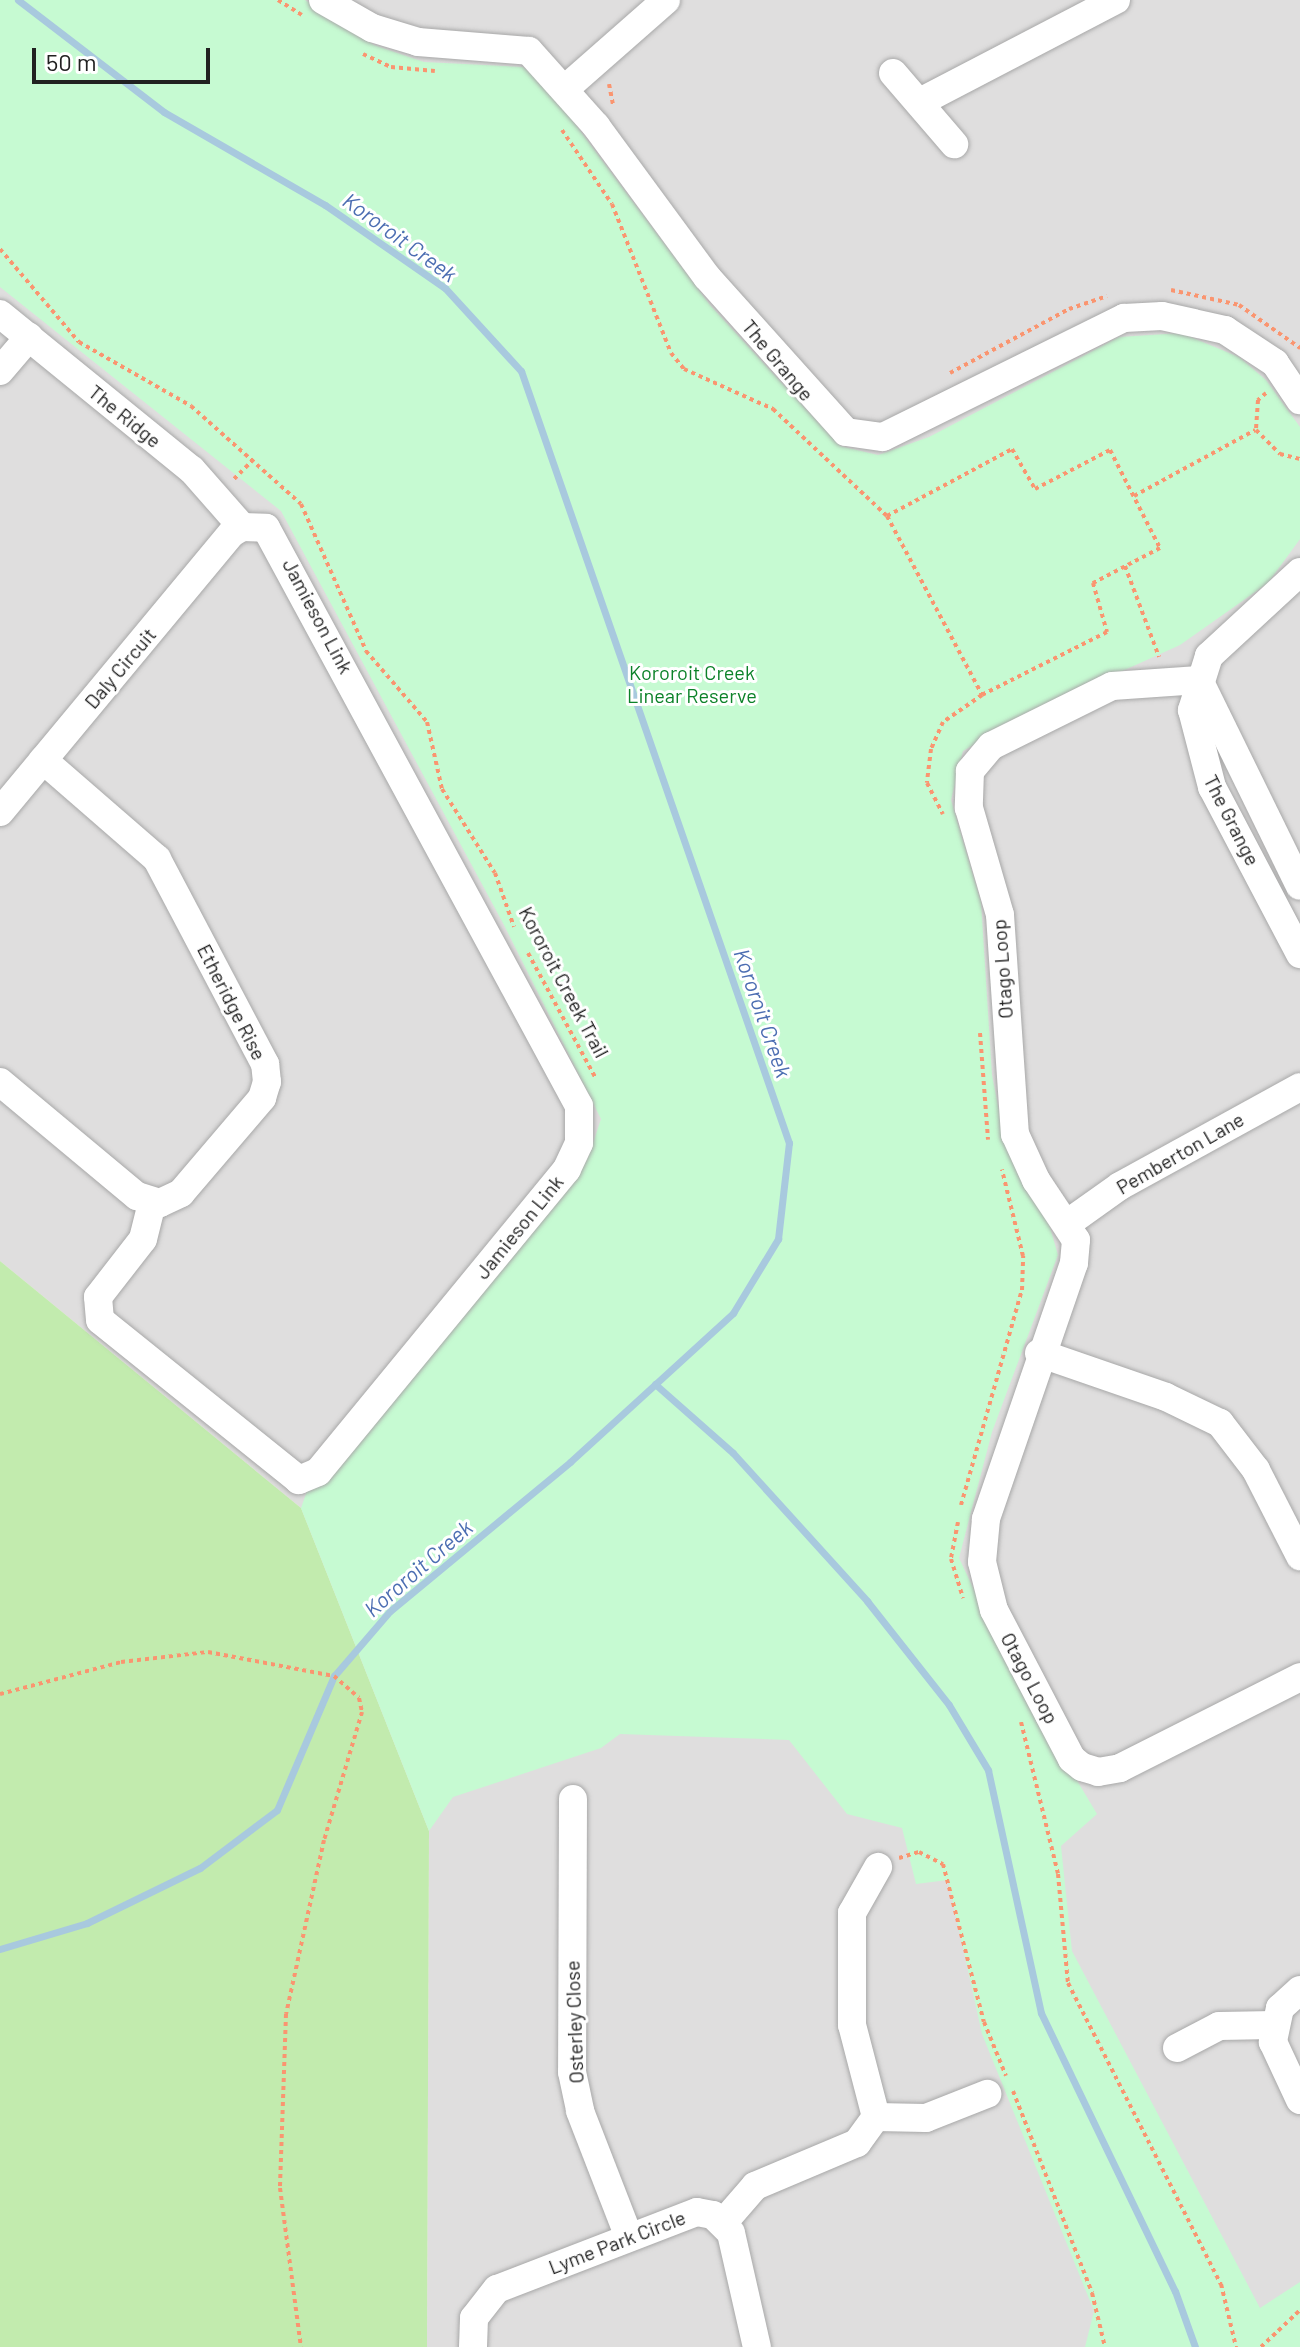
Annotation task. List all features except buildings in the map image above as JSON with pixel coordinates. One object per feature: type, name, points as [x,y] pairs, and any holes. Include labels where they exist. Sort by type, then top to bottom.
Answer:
[{"type":"street","points":[[566,88],[595,66],[666,0]]},
{"type":"street","points":[[920,102],[1116,0]]},
{"type":"street","name":"The Grange","points":[[314,9],[418,42],[529,51],[566,88],[707,277],[846,432],[883,437],[1124,318],[1201,321],[1254,346],[1294,389]]},
{"type":"street","points":[[893,73],[954,144]]},
{"type":"street","name":"The Ridge","points":[[0,314],[218,495],[242,527]]},
{"type":"street","points":[[0,371],[29,337]]},
{"type":"street","name":"Daly Circuit","points":[[0,812],[242,527]]},
{"type":"street","name":"Jamieson Link","points":[[152,1203],[143,1239],[98,1297],[100,1320],[299,1480],[318,1472],[567,1169],[579,1143],[579,1106],[285,553],[266,528],[242,527]]},
{"type":"street","name":"The Grange","points":[[1298,577],[1209,656],[1199,680],[1192,726],[1212,787],[1300,954]]},
{"type":"street","name":"Otago Loop","points":[[1199,680],[1152,679],[1112,686],[991,746],[970,771],[967,789],[1000,915],[1015,1134],[1036,1180],[1068,1223],[1076,1252],[1039,1353],[986,1519],[982,1562],[994,1610],[1072,1759],[1098,1772],[1120,1768],[1300,1677]]},
{"type":"street","name":"The Grange","points":[[1199,680],[1300,886]]},
{"type":"street","name":"Etheridge Rise","points":[[43,760],[157,859],[265,1064],[262,1098],[181,1193],[152,1203]]},
{"type":"street","points":[[0,1082],[152,1203]]},
{"type":"street","name":"Pemberton Lane","points":[[1068,1223],[1120,1186],[1298,1089]]},
{"type":"street","points":[[1039,1353],[1166,1397],[1220,1423],[1256,1470],[1300,1556]]},
{"type":"street","name":"Osterley Close","points":[[573,1799],[572,2072],[580,2111],[628,2235]]},
{"type":"street","points":[[876,2117],[852,2025],[852,1913],[878,1867]]},
{"type":"street","points":[[1300,1990],[1280,2008],[1274,2025],[1276,2057],[1300,2100]]},
{"type":"street","points":[[1177,2048],[1219,2026],[1274,2025]]},
{"type":"street","points":[[876,2117],[926,2118],[987,2094]]},
{"type":"street","points":[[757,2347],[738,2250],[723,2223],[755,2186],[857,2143],[876,2117]]},
{"type":"street","name":"Lyme Park Circle","points":[[473,2347],[474,2318],[497,2289],[628,2235],[697,2212],[723,2223]]},
{"type":"path","points":[[278,0],[314,9]]},
{"type":"path","points":[[356,52],[391,67],[438,71]]},
{"type":"path","points":[[595,66],[612,88],[618,112]]},
{"type":"path","points":[[553,118],[612,204],[671,353],[684,369],[773,409],[887,516],[982,695]]},
{"type":"path","name":"Kororoit Creek Trail","points":[[0,249],[79,342],[164,387],[255,458],[301,504],[366,651],[427,722],[442,789],[495,873],[518,935]]},
{"type":"path","points":[[1157,290],[1204,293],[1239,305],[1300,348]]},
{"type":"path","points":[[940,378],[1069,309],[1113,295]]},
{"type":"path","points":[[1294,389],[1258,400],[1256,430],[1280,454],[1300,459]]},
{"type":"path","points":[[1134,496],[1256,430]]},
{"type":"path","points":[[887,516],[1012,449],[1035,489],[1110,450],[1160,548],[1093,583],[1107,632],[953,711],[931,749],[927,783],[950,829]]},
{"type":"path","points":[[218,495],[255,458]]},
{"type":"path","points":[[1125,566],[1159,656],[1152,679]]},
{"type":"path","name":"Kororoit Creek Trail","points":[[524,945],[578,1038],[601,1093]]},
{"type":"path","points":[[980,1028],[984,1127],[994,1152]]},
{"type":"path","points":[[967,1605],[954,1579],[953,1546],[1022,1290],[1023,1256],[998,1161]]},
{"type":"path","points":[[0,1694],[121,1662],[208,1652],[334,1676],[359,1698],[362,1712],[324,1840],[286,2014],[280,2188],[301,2347]]},
{"type":"path","points":[[1020,1717],[1058,1874],[1068,1983],[1221,2284],[1236,2347]]},
{"type":"path","points":[[878,1867],[919,1852],[934,1856],[947,1873],[984,2022],[1092,2293],[1105,2347]]},
{"type":"path","points":[[1261,2347],[1300,2310]]},
{"type":"shaded area","points":[[0,0],[1300,0],[1300,2347],[427,2347],[429,1831],[301,1508],[0,1261]]},
{"type":"green space","name":"Kororoit Creek Linear Reserve","points":[[0,0],[305,0],[374,45],[424,62],[523,67],[549,89],[710,305],[840,446],[878,455],[929,437],[1119,337],[1181,333],[1239,357],[1266,380],[1300,427],[1300,539],[1268,583],[1180,645],[1036,710],[963,751],[951,800],[981,902],[992,1075],[1006,1146],[1049,1224],[1058,1255],[992,1432],[959,1558],[1016,1678],[1097,1814],[1061,1846],[1072,1951],[1260,2308],[1300,2282],[1300,2347],[1085,2347],[1094,2311],[982,2034],[948,1880],[916,1884],[902,1828],[847,1814],[789,1740],[620,1734],[601,1748],[453,1797],[429,1831],[301,1508],[307,1491],[449,1331],[589,1155],[601,1119],[504,925],[281,511],[0,287]]},
{"type":"green space","points":[[0,1261],[301,1508],[429,1831],[427,2347],[0,2347]]},
{"type":"waterway","name":"Kororoit Creek","points":[[0,1949],[87,1923],[200,1868],[277,1810],[334,1676],[390,1611],[570,1462],[733,1313],[778,1239],[789,1143],[521,371],[445,288],[325,205],[164,112],[18,0]]},
{"type":"waterway","points":[[655,1384],[733,1453],[867,1601],[949,1705],[988,1770],[1041,2013],[1175,2291],[1195,2347]]}]
